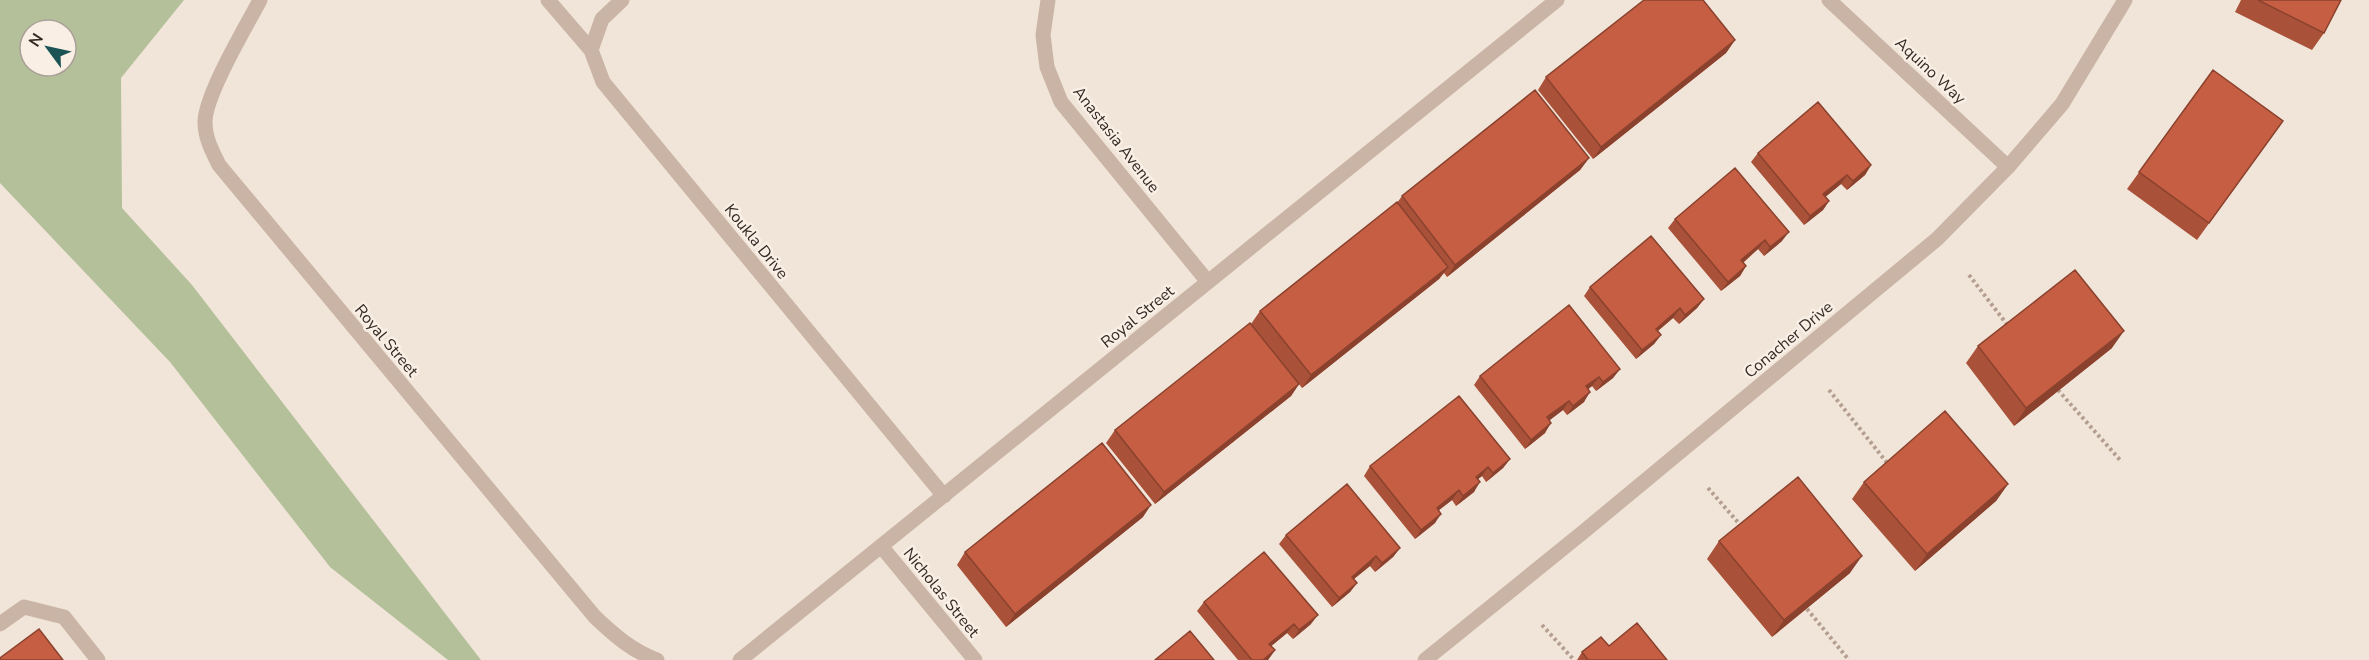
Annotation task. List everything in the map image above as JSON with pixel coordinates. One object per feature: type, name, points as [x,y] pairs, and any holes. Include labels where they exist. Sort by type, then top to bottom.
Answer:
[{"type":"street","name":"Royal Street","points":[[260,0],[212,94],[205,120],[208,143],[219,165],[595,617],[621,642],[657,660]]},
{"type":"street","points":[[548,0],[591,50],[602,19],[622,0]]},
{"type":"street","name":"Anastasia Avenue","points":[[1048,0],[1043,35],[1047,67],[1061,102],[1208,282]]},
{"type":"street","name":"Royal Street","points":[[740,660],[1557,0]]},
{"type":"street","name":"Aquino Way","points":[[1828,0],[2008,167]]},
{"type":"street","name":"Conacher Drive","points":[[1425,660],[1937,239],[2008,167],[2062,104],[2125,0]]},
{"type":"street","name":"Koukla Drive","points":[[591,50],[603,82],[944,496]]},
{"type":"street","name":"Nicholas Street","points":[[881,546],[975,660]]},
{"type":"street","points":[[0,624],[24,607],[64,617],[99,660]]},
{"type":"path","points":[[1969,275],[2010,328]]},
{"type":"path","points":[[1829,390],[1890,465]]},
{"type":"path","points":[[2058,390],[2121,461]]},
{"type":"path","points":[[1708,488],[1743,529]]},
{"type":"path","points":[[1807,609],[1849,660]]},
{"type":"path","points":[[1542,625],[1574,660]]},
{"type":"green space","points":[[0,0],[184,0],[121,78],[122,208],[192,285],[481,660],[448,660],[330,567],[170,362],[0,183]]},
{"type":"building","points":[[1644,0],[1703,0],[1735,40],[1601,147],[1546,77]]},
{"type":"building","points":[[2258,0],[2341,0],[2324,33]]},
{"type":"building","points":[[2213,70],[2283,121],[2209,223],[2139,172]]},
{"type":"building","points":[[1535,90],[1589,158],[1455,265],[1402,196]]},
{"type":"building","points":[[1818,102],[1871,165],[1853,181],[1847,175],[1823,194],[1829,201],[1810,216],[1758,153]]},
{"type":"building","points":[[1735,168],[1789,232],[1770,247],[1765,240],[1741,260],[1746,266],[1728,282],[1675,219]]},
{"type":"building","points":[[1397,202],[1448,267],[1311,375],[1260,311]]},
{"type":"building","points":[[1651,236],[1704,299],[1685,315],[1680,308],[1656,329],[1661,335],[1642,350],[1590,287]]},
{"type":"building","points":[[2075,270],[2124,331],[2026,408],[1978,346]]},
{"type":"building","points":[[1569,305],[1620,369],[1603,382],[1599,377],[1586,386],[1590,392],[1573,406],[1569,401],[1547,417],[1551,423],[1531,440],[1480,376]]},
{"type":"building","points":[[1250,323],[1299,384],[1164,492],[1115,430]]},
{"type":"building","points":[[1459,396],[1510,459],[1493,473],[1488,467],[1476,477],[1480,482],[1463,496],[1459,490],[1437,508],[1441,514],[1421,530],[1370,466]]},
{"type":"building","points":[[1945,411],[2008,484],[1927,554],[1864,482]]},
{"type":"building","points":[[1102,443],[1151,505],[1015,614],[965,552]]},
{"type":"building","points":[[1798,477],[1862,556],[1784,620],[1719,541]]},
{"type":"building","points":[[1347,484],[1400,548],[1382,563],[1376,556],[1352,577],[1357,583],[1339,598],[1286,535]]},
{"type":"building","points":[[1264,552],[1318,615],[1299,630],[1294,624],[1269,644],[1275,650],[1263,660],[1252,660],[1204,602]]},
{"type":"building","points":[[1637,623],[1667,660],[1588,660],[1582,652],[1601,637],[1609,646]]},
{"type":"building","points":[[39,629],[63,660],[0,660],[0,658]]},
{"type":"building","points":[[1190,631],[1214,660],[1155,660]]}]
